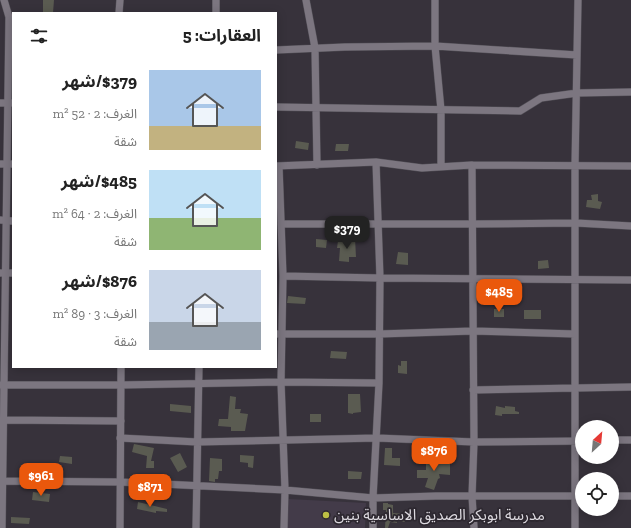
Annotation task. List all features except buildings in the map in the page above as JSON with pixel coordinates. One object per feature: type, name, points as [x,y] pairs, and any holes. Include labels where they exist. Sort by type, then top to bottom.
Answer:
[{"type":"street","points":[[2,528],[2,331],[6,273],[7,103],[11,45],[9,17],[4,0]]},
{"type":"street","points":[[119,12],[120,0]]},
{"type":"street","points":[[216,0],[216,12]]},
{"type":"street","points":[[306,0],[315,48],[317,165]]},
{"type":"street","points":[[435,0],[435,46],[441,110],[441,167]]},
{"type":"street","points":[[577,420],[574,388],[576,280],[575,166],[578,0]]},
{"type":"street","points":[[0,45],[11,45]]},
{"type":"street","points":[[277,50],[345,47],[435,46],[577,55]]},
{"type":"street","points":[[277,107],[520,111],[541,98],[577,93],[631,92]]},
{"type":"street","points":[[284,528],[284,440],[279,334],[283,276],[278,166],[376,162],[422,168],[472,165],[631,166]]},
{"type":"street","points":[[373,528],[373,498],[377,438],[380,278],[376,162]]},
{"type":"street","points":[[472,165],[474,442],[472,496],[474,528]]},
{"type":"street","points":[[281,224],[576,223],[631,226]]},
{"type":"street","points":[[283,276],[631,280]]},
{"type":"street","points":[[279,334],[379,334],[473,331],[575,334]]},
{"type":"street","points":[[120,528],[122,368]]},
{"type":"street","points":[[196,528],[198,368]]},
{"type":"street","points":[[2,385],[121,385],[282,382],[378,383]]},
{"type":"street","points":[[473,390],[631,387]]},
{"type":"street","points":[[3,420],[121,421]]},
{"type":"street","points":[[120,438],[197,442],[377,438],[474,442],[575,441]]},
{"type":"street","points":[[619,440],[631,440]]},
{"type":"street","points":[[1,481],[120,482],[285,490],[373,498],[575,496]]},
{"type":"street","points":[[619,496],[631,496]]},
{"type":"street","points":[[575,528],[576,516]]},
{"type":"shaded area","name":"مدرسة ابوبكر الصديق الاساسية بنين","points":[[288,499],[366,503],[365,528],[287,528]]},
{"type":"place","name":"مدرسة ابوبكر الصديق الاساسية بنين","points":[[326,515]]}]
